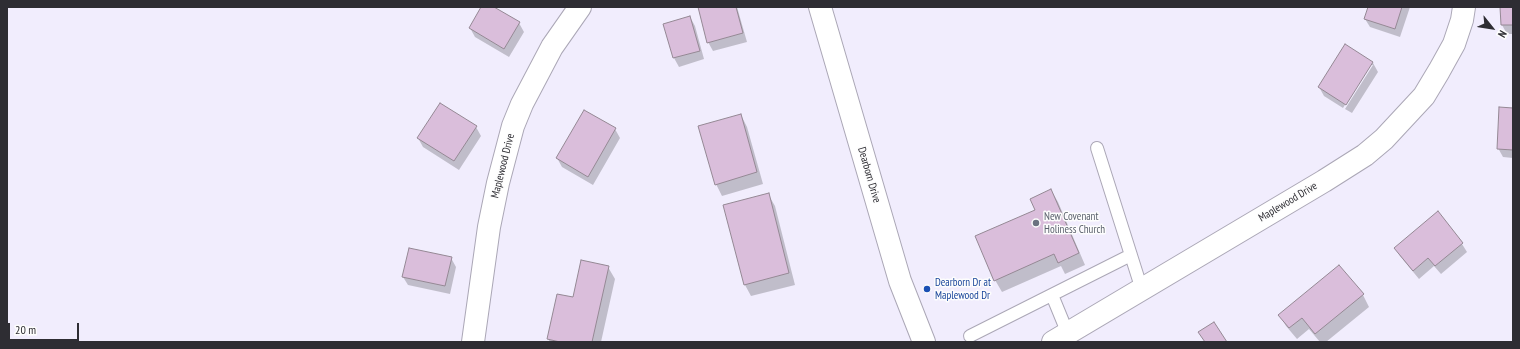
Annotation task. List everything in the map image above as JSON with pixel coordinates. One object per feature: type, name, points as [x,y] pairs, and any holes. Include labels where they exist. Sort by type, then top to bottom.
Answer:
[{"type":"street","name":"Maplewood Drive","points":[[473,342],[489,228],[498,183],[513,126],[522,104],[552,47],[580,7]]},
{"type":"street","name":"Dearborn Drive","points":[[820,7],[900,281],[924,342]]},
{"type":"street","name":"Maplewood Drive","points":[[1060,338],[1324,181],[1364,155],[1384,139],[1424,96],[1440,71],[1454,44],[1462,20],[1464,7]]},
{"type":"lane","points":[[1097,148],[1142,290]]},
{"type":"lane","points":[[970,336],[1131,255]]},
{"type":"lane","points":[[1052,295],[1060,338]]},
{"type":"building","points":[[481,7],[494,7],[520,22],[504,49],[469,28]]},
{"type":"building","points":[[698,7],[736,7],[743,33],[707,43]]},
{"type":"building","points":[[1368,7],[1402,7],[1395,29],[1364,19]]},
{"type":"building","points":[[1500,7],[1513,7],[1513,25],[1501,25]]},
{"type":"building","points":[[690,16],[700,51],[673,58],[663,24]]},
{"type":"building","points":[[1345,44],[1373,62],[1346,105],[1318,87]]},
{"type":"building","points":[[440,103],[477,126],[454,161],[417,138]]},
{"type":"building","points":[[1499,107],[1513,108],[1513,150],[1497,149]]},
{"type":"building","points":[[584,110],[616,128],[588,177],[556,158]]},
{"type":"building","points":[[741,114],[757,172],[715,185],[698,126]]},
{"type":"building","name":"New Covenant Holiness Church","points":[[1051,189],[1079,253],[1058,263],[1054,254],[994,281],[975,236],[1035,210],[1030,199]]},
{"type":"building","points":[[769,193],[789,273],[744,285],[723,205]]},
{"type":"building","points":[[1438,211],[1463,243],[1435,266],[1428,258],[1413,271],[1394,248]]},
{"type":"building","points":[[409,248],[452,257],[445,286],[402,277]]},
{"type":"building","points":[[581,260],[609,266],[592,342],[560,342],[547,339],[557,294],[573,297]]},
{"type":"building","points":[[1339,265],[1364,294],[1315,334],[1302,318],[1289,328],[1278,315]]},
{"type":"building","points":[[1214,322],[1227,342],[1205,342],[1198,332]]},
{"type":"place","name":"New Covenant Holiness Church","points":[[1036,223]]},
{"type":"place","name":"Dearborn Dr at Maplewood Dr","points":[[927,289]]}]
